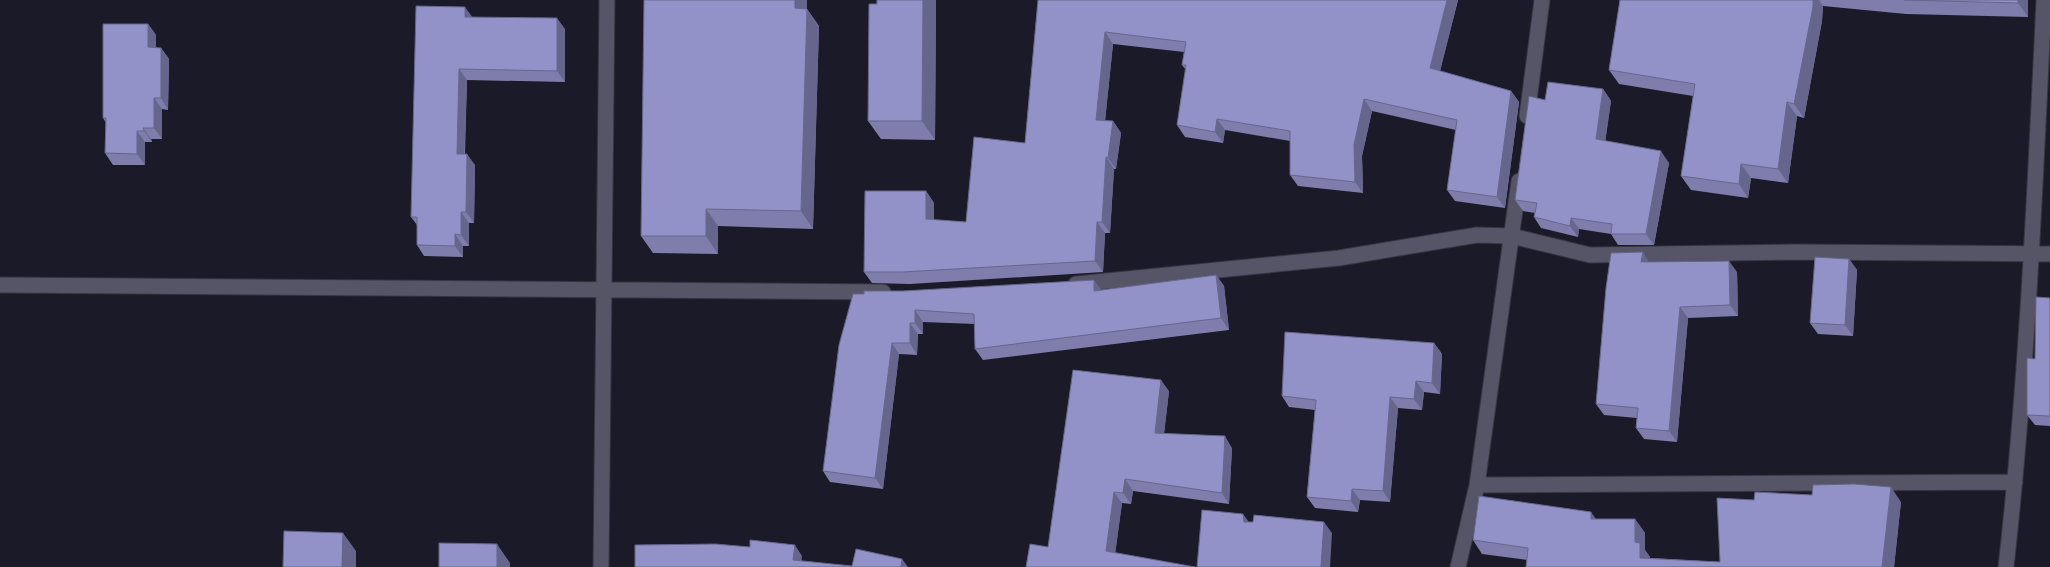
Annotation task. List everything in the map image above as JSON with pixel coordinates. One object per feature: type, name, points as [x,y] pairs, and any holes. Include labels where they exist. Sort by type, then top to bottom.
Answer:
[{"type":"street","points":[[602,567],[607,0]]},
{"type":"street","points":[[1526,128],[1542,0]]},
{"type":"street","points":[[2006,567],[2015,482],[2032,254],[2044,0]]},
{"type":"street","points":[[1458,567],[1477,484],[1520,167]]},
{"type":"street","points":[[1057,286],[1339,258],[1477,235],[1512,236],[1590,255],[1797,252],[2050,254]]},
{"type":"street","points":[[0,284],[604,291],[900,292]]},
{"type":"street","points":[[1477,484],[2015,482]]},
{"type":"building","points":[[644,0],[795,0],[795,8],[807,9],[801,211],[706,209],[706,236],[641,236]]},
{"type":"building","points":[[877,0],[923,0],[922,121],[868,121],[869,4],[877,4]]},
{"type":"building","points":[[1038,0],[1447,0],[1430,68],[1511,91],[1497,197],[1447,190],[1457,120],[1364,99],[1354,145],[1355,182],[1290,175],[1290,131],[1217,119],[1215,132],[1177,125],[1186,65],[1182,65],[1186,42],[1105,32],[1096,120],[1113,121],[1108,158],[1106,157],[1102,222],[1097,222],[1095,261],[902,272],[864,272],[865,191],[926,191],[926,219],[966,222],[974,137],[1025,143]]},
{"type":"building","points":[[1620,0],[1813,0],[1794,104],[1787,102],[1778,169],[1741,164],[1739,184],[1681,176],[1695,84],[1609,70]]},
{"type":"building","points":[[1904,0],[2018,0],[2018,3]]},
{"type":"building","points":[[416,6],[465,7],[465,17],[557,18],[557,71],[459,69],[457,154],[467,154],[466,212],[461,212],[461,235],[455,234],[455,246],[417,245],[417,217],[411,217]]},
{"type":"building","points":[[103,24],[148,24],[148,47],[161,48],[161,98],[154,98],[154,128],[143,128],[144,131],[137,131],[137,154],[105,153],[106,118],[103,118]]},
{"type":"building","points":[[1548,82],[1603,89],[1596,139],[1661,151],[1646,234],[1611,234],[1612,224],[1571,218],[1570,226],[1534,217],[1537,203],[1515,200],[1529,96],[1545,100]]},
{"type":"building","points":[[1643,252],[1641,262],[1729,261],[1730,305],[1680,307],[1669,431],[1636,428],[1638,408],[1596,404],[1606,288],[1611,253]]},
{"type":"building","points":[[1815,257],[1849,259],[1845,325],[1810,323]]},
{"type":"building","points":[[1216,275],[1221,318],[975,349],[974,314],[915,310],[915,323],[910,323],[910,343],[892,343],[875,478],[823,471],[839,345],[853,294],[864,294],[864,291],[903,291],[1094,280],[1094,291]]},
{"type":"building","points":[[2036,297],[2050,298],[2050,416],[2027,415],[2027,358],[2035,359]]},
{"type":"building","points":[[1285,332],[1434,343],[1432,383],[1416,381],[1414,399],[1390,397],[1383,491],[1352,489],[1351,501],[1307,497],[1316,400],[1282,396]]},
{"type":"building","points":[[1073,370],[1161,380],[1155,433],[1225,436],[1222,493],[1125,479],[1123,493],[1114,492],[1106,551],[1195,567],[1026,567],[1030,544],[1048,547]]},
{"type":"building","points":[[1854,484],[1891,487],[1882,567],[1526,567],[1528,548],[1473,540],[1479,496],[1591,512],[1591,519],[1635,519],[1635,542],[1640,543],[1640,558],[1720,562],[1717,498],[1754,500],[1755,492],[1812,495],[1813,485]]},
{"type":"building","points":[[1202,510],[1243,514],[1244,522],[1253,522],[1254,515],[1324,522],[1321,567],[1197,567]]},
{"type":"building","points":[[284,531],[343,533],[342,567],[283,567]]},
{"type":"building","points":[[750,540],[795,545],[793,560],[852,566],[856,549],[902,559],[901,567],[635,567],[635,545],[715,544],[750,547]]},
{"type":"building","points":[[439,543],[497,544],[497,567],[439,567]]}]
